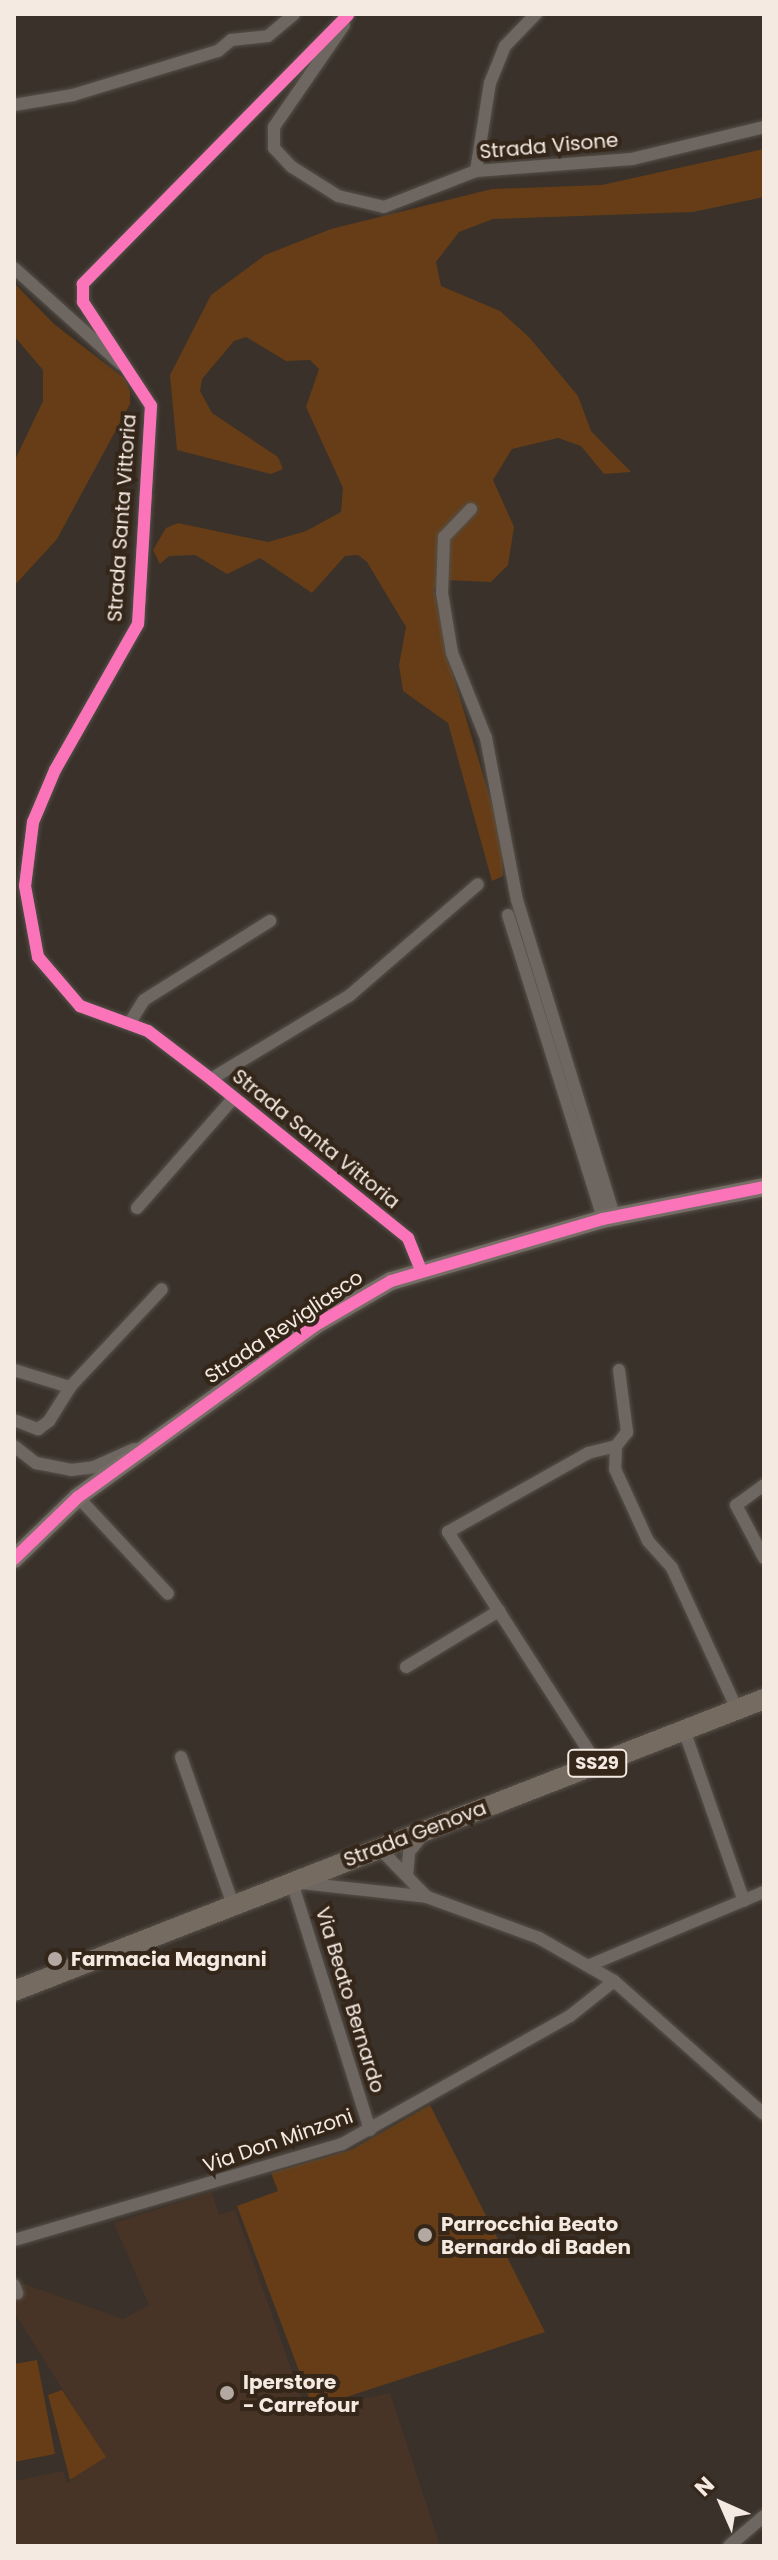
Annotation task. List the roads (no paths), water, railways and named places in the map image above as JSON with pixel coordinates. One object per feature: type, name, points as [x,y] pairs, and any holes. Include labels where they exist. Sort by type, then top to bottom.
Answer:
[{"type":"main road","name":"Strada Genova","points":[[14,1991],[764,1699]]},
{"type":"street","points":[[14,105],[73,95],[218,51],[231,40],[268,36],[294,14]]},
{"type":"street","name":"Strada Visone","points":[[348,14],[274,127],[274,148],[338,196],[384,207],[476,171],[632,159],[764,127]]},
{"type":"street","name":"Strada Santa Vittoria","points":[[348,14],[83,284],[83,302],[133,374],[151,406],[138,624],[55,770],[33,822],[19,885],[31,935],[47,973],[80,1006],[129,1024],[211,1079],[232,1100],[408,1238],[421,1270]]},
{"type":"street","points":[[476,171],[490,83],[505,46],[536,14]]},
{"type":"street","name":"Strada Santa Vittoria","points":[[14,268],[133,374]]},
{"type":"street","points":[[471,509],[444,537],[442,593],[452,653],[486,738],[517,900],[609,1217]]},
{"type":"street","points":[[211,1079],[350,995],[478,884]]},
{"type":"street","points":[[508,915],[609,1217]]},
{"type":"street","points":[[129,1024],[144,1000],[270,921]]},
{"type":"street","points":[[137,1208],[232,1100]]},
{"type":"street","name":"Strada Revigliasco","points":[[14,1559],[78,1497],[357,1298],[421,1270],[609,1217],[764,1187]]},
{"type":"street","points":[[14,1420],[38,1429],[70,1387],[162,1289]]},
{"type":"street","points":[[14,1370],[70,1387]]},
{"type":"street","points":[[619,1370],[627,1432],[616,1446],[615,1469],[648,1541],[672,1568],[737,1709]]},
{"type":"street","name":"Strada Revigliasco","points":[[14,1446],[36,1463],[83,1469],[169,1432]]},
{"type":"street","points":[[597,1764],[448,1532],[588,1453],[616,1446]]},
{"type":"street","points":[[764,1485],[736,1505],[764,1558]]},
{"type":"street","points":[[78,1497],[168,1594]]},
{"type":"street","points":[[406,1667],[499,1611]]},
{"type":"street","points":[[684,1730],[744,1901]]},
{"type":"street","points":[[181,1757],[233,1905]]},
{"type":"street","points":[[407,1879],[409,1852],[430,1828]]},
{"type":"street","points":[[379,1848],[427,1897],[590,1965],[614,1981],[764,2114]]},
{"type":"street","points":[[345,1861],[344,1880],[354,1893]]},
{"type":"street","points":[[292,1882],[354,1893],[427,1897]]},
{"type":"street","name":"Via Beato Bernardo","points":[[292,1882],[370,2130]]},
{"type":"street","points":[[590,1965],[764,1892]]},
{"type":"street","name":"Via Don Minzoni","points":[[14,2240],[288,2162],[370,2130],[583,2008],[614,1981]]},
{"type":"street","points":[[14,2285],[14,2291]]},
{"type":"street","points":[[729,2546],[764,2516]]},
{"type":"place","name":"Farmacia Magnani","points":[[55,1959]]},
{"type":"place","name":"Parrocchia Beato Bernardo di Baden","points":[[425,2235]]},
{"type":"place","name":"Iperstore - Carrefour","points":[[227,2393]]}]
